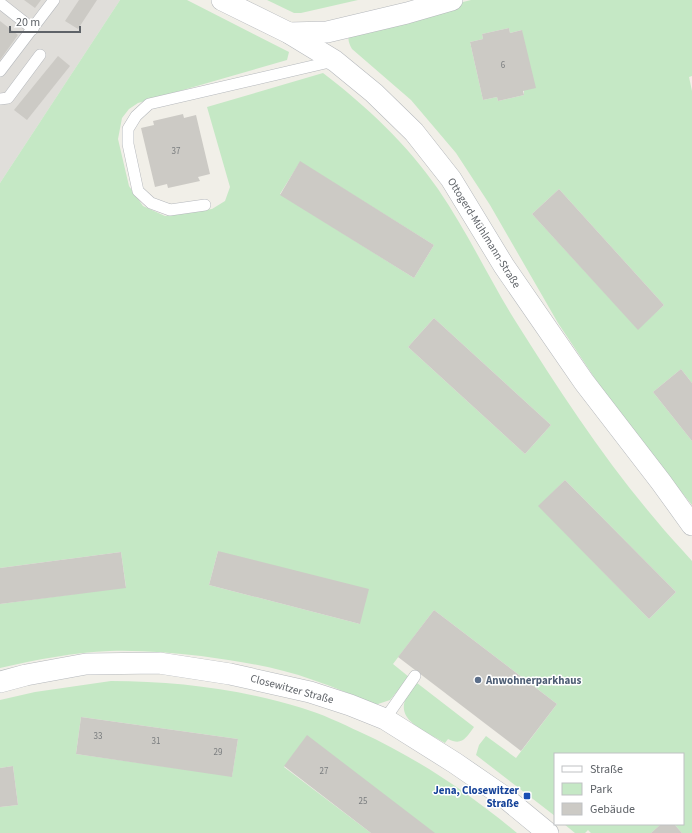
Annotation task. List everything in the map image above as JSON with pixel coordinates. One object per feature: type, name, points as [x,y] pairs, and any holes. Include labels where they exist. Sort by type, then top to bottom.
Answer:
[{"type":"street","name":"Ottogerd-Mühlmann-Straße","points":[[222,0],[289,33],[335,61],[374,93],[414,132],[451,179],[512,279],[584,382],[692,525]]},
{"type":"street","points":[[289,33],[327,32],[407,13],[452,0]]},
{"type":"street","name":"Closewitzer Straße","points":[[0,682],[26,675],[86,664],[159,663],[230,674],[310,692],[350,705],[385,719],[455,762],[503,796],[548,833]]},
{"type":"lane","points":[[0,71],[54,0]]},
{"type":"lane","points":[[0,4],[33,29]]},
{"type":"lane","points":[[0,99],[8,98],[40,55]]},
{"type":"lane","points":[[205,205],[170,210],[151,203],[138,191],[128,144],[128,129],[136,116],[150,104],[335,61]]},
{"type":"lane","points":[[385,719],[416,676]]},
{"type":"shaded area","points":[[0,0],[120,0],[0,183]]},
{"type":"green space","points":[[120,0],[187,0],[289,52],[287,60],[138,103],[129,109],[122,118],[118,139],[129,186],[143,206],[165,216],[212,209],[225,201],[230,187],[207,107],[323,73],[385,126],[413,157],[426,172],[449,205],[516,322],[582,423],[636,496],[692,561],[692,833],[682,833],[675,825],[684,825],[684,753],[554,753],[554,815],[476,755],[479,745],[486,736],[516,758],[557,704],[434,610],[393,664],[409,677],[390,700],[375,705],[329,686],[286,671],[243,662],[190,655],[156,652],[110,651],[55,657],[0,668],[0,604],[126,587],[121,552],[0,568],[0,183]],"holes":[[[300,162],[434,245],[414,278],[280,194]],[[434,318],[551,425],[525,454],[408,347]],[[565,480],[676,592],[649,619],[539,506]],[[218,551],[360,624],[209,585]]]},
{"type":"green space","points":[[267,0],[358,0],[301,13],[294,13]]},
{"type":"green space","points":[[471,0],[692,0],[692,76],[689,77],[692,91],[692,383],[681,369],[653,392],[692,441],[692,505],[614,407],[558,323],[490,205],[456,153],[411,100],[352,49],[348,40],[351,30]],"holes":[[[509,28],[510,33],[522,30],[524,95],[498,101],[497,97],[483,100],[470,42],[483,39],[482,34]],[[559,189],[664,305],[638,329],[532,214]]]},
{"type":"green space","points":[[111,681],[135,681],[207,687],[279,701],[324,716],[402,753],[461,790],[517,833],[433,833],[307,736],[284,767],[371,833],[0,833],[0,807],[18,805],[13,766],[0,768],[0,700],[35,692]],"holes":[[[81,717],[238,739],[232,776],[76,754]]]},
{"type":"green space","points":[[417,683],[474,727],[463,740],[457,742],[448,739],[445,743],[416,726],[409,719],[405,712],[404,704],[408,694]]},
{"type":"green space","points":[[565,825],[660,825],[651,833],[591,833],[588,830],[585,833],[575,833]]},
{"type":"building","points":[[24,0],[41,0],[35,8]]},
{"type":"building","points":[[79,0],[97,0],[78,29],[65,21]]},
{"type":"building","points":[[0,21],[18,35],[0,60]]},
{"type":"building","points":[[509,28],[510,33],[522,30],[536,88],[523,91],[524,95],[498,101],[497,97],[483,100],[470,42],[483,39],[482,34]]},
{"type":"building","points":[[58,56],[70,66],[27,120],[14,110]]},
{"type":"building","points":[[183,114],[184,118],[196,115],[210,174],[198,177],[200,181],[168,188],[167,184],[155,187],[141,128],[154,125],[153,121]]},
{"type":"building","points":[[300,161],[434,245],[414,278],[280,195]]},
{"type":"building","points":[[559,189],[664,305],[638,330],[532,214]]},
{"type":"building","points":[[434,318],[551,425],[525,454],[408,347]]},
{"type":"building","points":[[681,369],[692,383],[692,441],[653,392]]},
{"type":"building","points":[[565,480],[676,592],[649,619],[538,506]]},
{"type":"building","points":[[218,551],[369,589],[360,624],[209,585]]},
{"type":"building","points":[[121,552],[126,588],[0,604],[0,568]]},
{"type":"building","name":"Anwohnerparkhaus","points":[[434,610],[557,704],[521,751],[398,657]]},
{"type":"building","points":[[81,717],[238,739],[232,777],[76,754]]},
{"type":"building","points":[[307,735],[435,833],[371,833],[284,766]]},
{"type":"building","points":[[13,766],[18,805],[0,807],[0,768]]},
{"type":"building","points":[[660,825],[675,825],[682,833],[651,833]]},
{"type":"place","name":"Anwohnerparkhaus","points":[[478,680]]},
{"type":"place","name":"Jena, Closewitzer Straße","points":[[527,796]]}]
